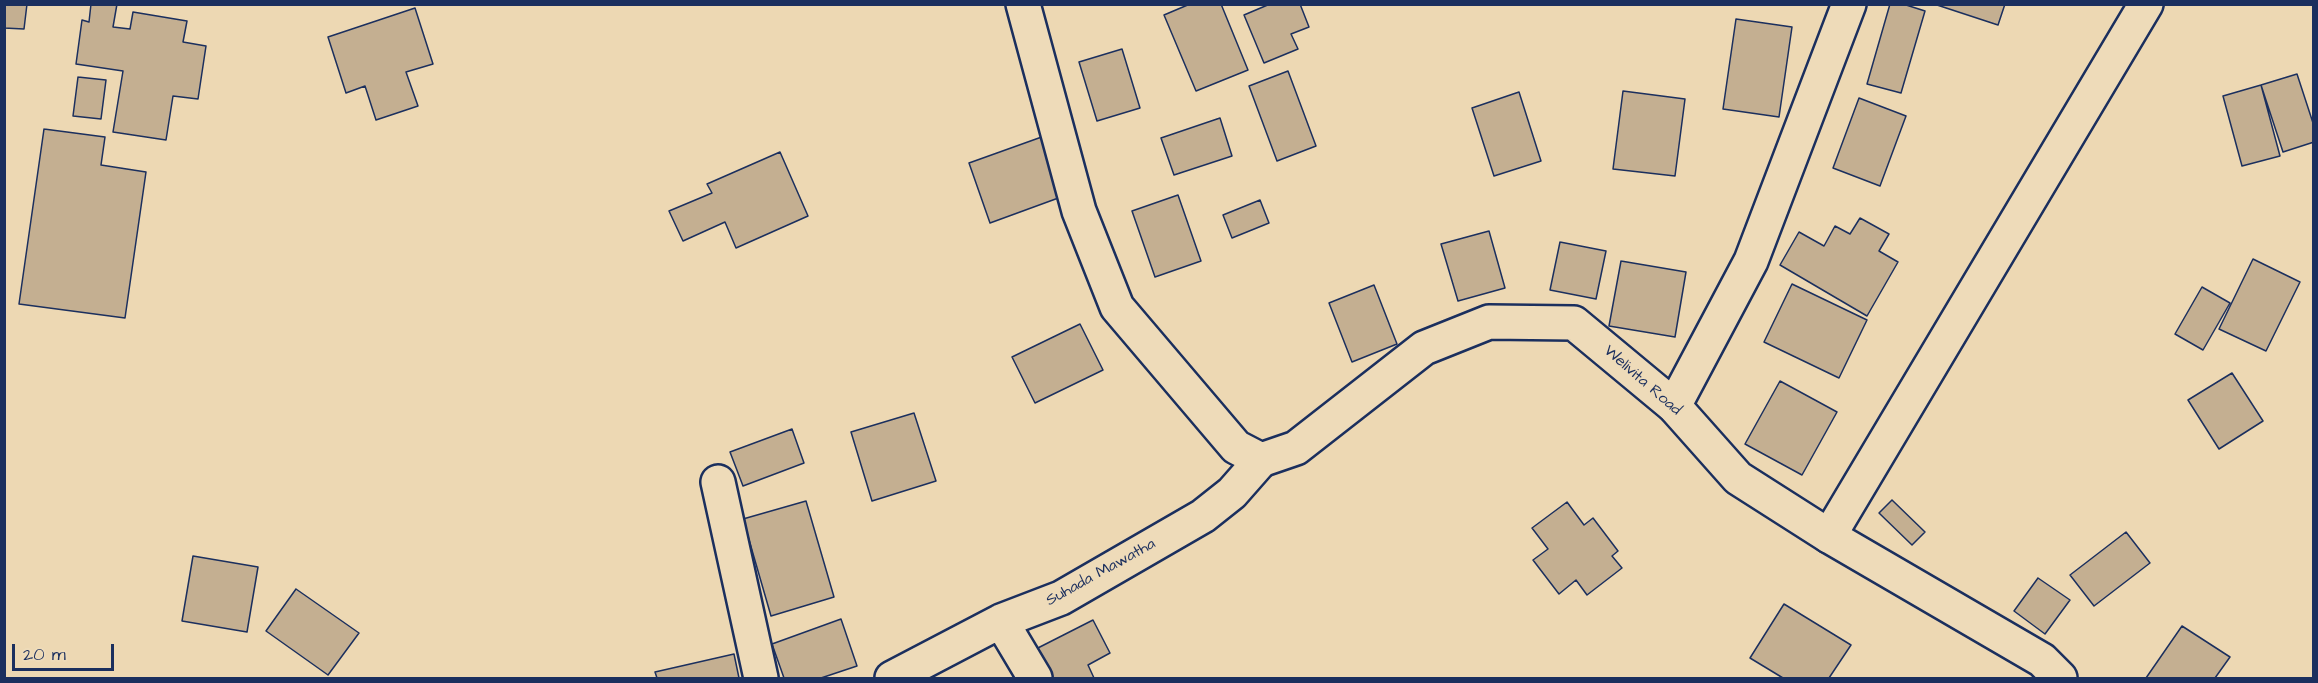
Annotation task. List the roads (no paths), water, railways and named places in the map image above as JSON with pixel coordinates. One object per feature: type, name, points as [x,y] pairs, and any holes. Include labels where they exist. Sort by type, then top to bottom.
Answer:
[{"type":"street","points":[[1023,4],[1079,211],[1117,307],[1236,447],[1260,460]]},
{"type":"street","points":[[1674,406],[1751,261],[1849,4]]},
{"type":"street","points":[[1829,536],[2146,4]]},
{"type":"street","name":"Welivita Road","points":[[1260,460],[1296,448],[1424,348],[1489,322],[1574,324],[1674,406],[1738,478],[1829,536],[2042,660],[2060,678]]},
{"type":"street","name":"Suhada Mawatha","points":[[892,678],[1001,621],[1061,598],[1203,516],[1232,493],[1260,460]]},
{"type":"street","points":[[718,482],[761,678]]},
{"type":"street","points":[[1001,621],[1035,678]]}]
